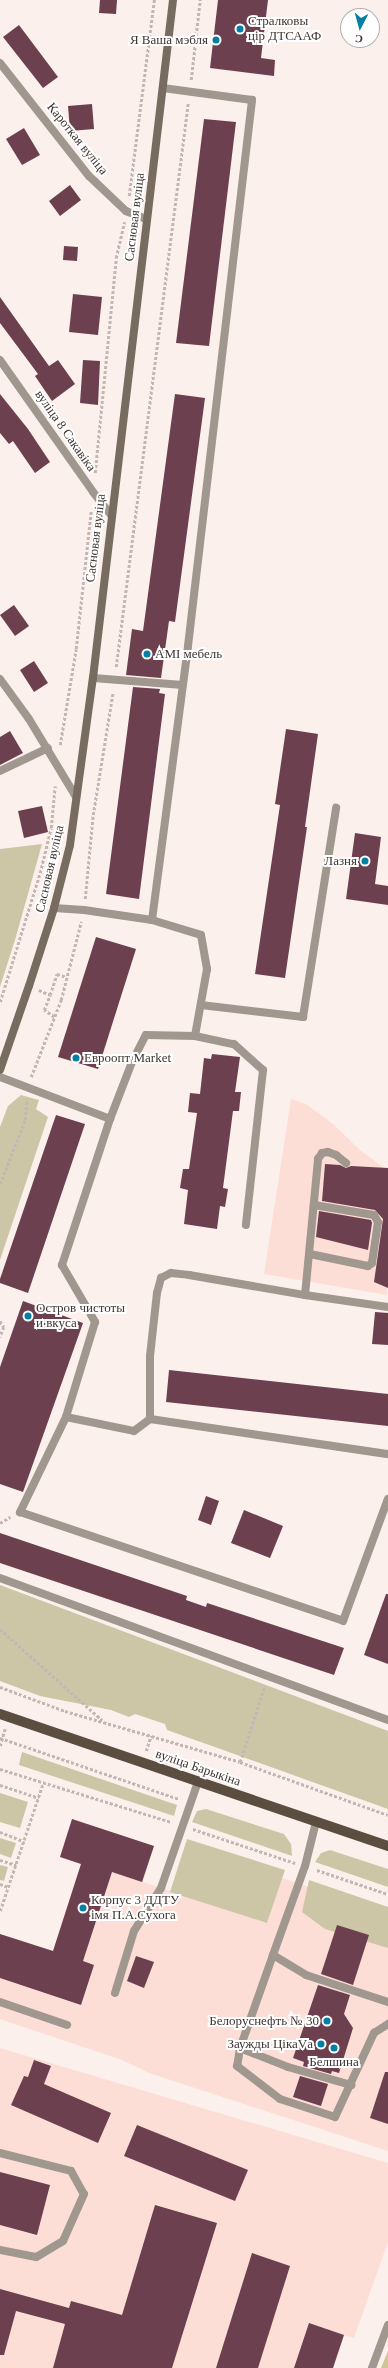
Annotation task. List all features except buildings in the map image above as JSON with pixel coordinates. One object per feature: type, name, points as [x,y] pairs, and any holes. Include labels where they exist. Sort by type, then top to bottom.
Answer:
[{"type":"main road","name":"Сасновая вуліца","points":[[0,1070],[54,908],[70,845],[93,678],[172,1]]},
{"type":"main road","name":"вуліца Барыкіна","points":[[0,1714],[388,1846]]},
{"type":"street","name":"Кароткая вуліца","points":[[0,63],[89,176],[126,211],[146,219]]},
{"type":"street","points":[[152,920],[183,685],[252,100],[163,88]]},
{"type":"street","name":"вуліца 8 Сакавіка","points":[[0,360],[93,492],[111,514]]},
{"type":"street","points":[[93,678],[115,678],[183,685]]},
{"type":"street","points":[[0,680],[48,748],[76,797]]},
{"type":"street","points":[[0,771],[48,748]]},
{"type":"street","points":[[201,1005],[303,1017],[336,808]]},
{"type":"street","points":[[54,908],[84,910],[152,920],[201,935],[207,969],[195,1036]]},
{"type":"street","points":[[246,1224],[263,1070],[234,1044],[195,1036],[146,1035],[132,1062],[110,1119],[62,1265],[95,1322],[66,1417],[20,1512],[343,1621],[388,1499]]},
{"type":"street","points":[[0,1077],[110,1119]]},
{"type":"street","points":[[305,1295],[318,1159],[322,1153],[328,1152],[336,1155],[346,1163]]},
{"type":"street","points":[[310,1254],[368,1266],[372,1263],[378,1222],[374,1215],[314,1205]]},
{"type":"street","points":[[150,1419],[150,1356],[157,1293],[161,1278],[171,1273],[388,1308]]},
{"type":"street","points":[[66,1417],[134,1431],[150,1419],[388,1454]]},
{"type":"street","points":[[0,1578],[388,1720]]},
{"type":"street","points":[[115,1993],[134,1931],[161,1888],[198,1782]]},
{"type":"street","points":[[316,1822],[305,1866],[240,2048],[237,2066],[280,2099],[335,2117],[374,2033],[388,2024]]},
{"type":"street","points":[[273,1955],[306,1974],[388,2002]]},
{"type":"street","points":[[0,2002],[67,2025]]},
{"type":"street","points":[[240,2048],[288,2067],[351,2085]]},
{"type":"street","points":[[0,2153],[71,2171],[84,2194],[63,2242],[36,2256],[0,2250]]},
{"type":"street","points":[[372,2368],[388,2325]]},
{"type":"path","points":[[0,1002],[40,873],[51,828],[57,763],[76,649],[102,421],[116,258],[126,211],[142,104],[154,0]]},
{"type":"path","points":[[0,1184],[25,1120],[28,1088],[67,978],[84,910],[94,815],[115,678],[200,0]]},
{"type":"path","points":[[54,1017],[44,1010],[57,974],[67,978]]},
{"type":"path","points":[[0,1322],[4,1327],[0,1337]]},
{"type":"path","points":[[0,1630],[102,1721]]},
{"type":"path","points":[[240,1762],[268,1675]]},
{"type":"path","points":[[0,1687],[65,1711],[240,1762],[388,1814]]},
{"type":"path","points":[[0,1746],[1,1739],[186,1801]]},
{"type":"path","points":[[0,1769],[182,1826],[388,1894]]},
{"type":"path","points":[[0,1911],[43,1783]]},
{"type":"path","points":[[0,1785],[39,1798]]},
{"type":"path","points":[[0,1832],[24,1841]]},
{"type":"path","points":[[0,1860],[16,1865]]},
{"type":"path","points":[[0,1884],[8,1887]]},
{"type":"shaded area","points":[[42,844],[15,940],[0,987],[0,849]]},
{"type":"shaded area","points":[[21,1095],[39,1100],[36,1109],[48,1117],[0,1260],[0,1127],[8,1106]]},
{"type":"shaded area","points":[[291,1099],[306,1104],[332,1123],[360,1150],[388,1171],[387,1295],[264,1274]]},
{"type":"shaded area","points":[[0,1585],[388,1731],[388,1809],[167,1730],[165,1724],[135,1714],[129,1717],[111,1710],[40,1696],[0,1681]]},
{"type":"shaded area","points":[[22,1752],[177,1805],[174,1816],[19,1765]]},
{"type":"shaded area","points":[[0,1793],[28,1802],[20,1828],[0,1822]]},
{"type":"shaded area","points":[[206,1809],[284,1834],[291,1844],[292,1856],[192,1822],[197,1811]]},
{"type":"shaded area","points":[[72,1819],[154,1846],[143,1882],[267,1923],[282,1878],[388,1913],[388,2151],[149,2073],[122,2060],[0,2019],[0,1934],[53,1951],[81,1864],[60,1857]]},
{"type":"shaded area","points":[[0,1838],[16,1843],[11,1858],[0,1854]]},
{"type":"shaded area","points":[[187,1839],[285,1870],[267,1923],[170,1892]]},
{"type":"shaded area","points":[[330,1850],[388,1869],[388,1887],[315,1862],[321,1853]]},
{"type":"shaded area","points":[[0,1865],[8,1867],[4,1881],[0,1880]]},
{"type":"shaded area","points":[[309,1880],[388,1907],[388,1948],[325,1929],[302,1912]]},
{"type":"shaded area","points":[[0,2048],[388,2163],[388,2242],[354,2338],[336,2333],[326,2368],[0,2368]]},
{"type":"shaded area","points":[[388,2351],[388,2368],[381,2368]]},
{"type":"place","name":"Стралковы цір ДТСААФ","points":[[240,29]]},
{"type":"place","name":"Я Ваша мэбля","points":[[216,40]]},
{"type":"place","name":"AMI мебель","points":[[147,654]]},
{"type":"place","name":"Лазня","points":[[365,861]]},
{"type":"place","name":"Евроопт Market","points":[[76,1058]]},
{"type":"place","name":"Остров чистоты и вкуса","points":[[28,1316]]},
{"type":"place","name":"Корпус 3 ДДТУ імя П.А.Сухога","points":[[83,1908]]},
{"type":"place","name":"Белоруснефть № 30","points":[[327,2021]]},
{"type":"place","name":"Заужды ЦікаVа","points":[[321,2044]]},
{"type":"place","name":"Белшина","points":[[334,2048]]}]
